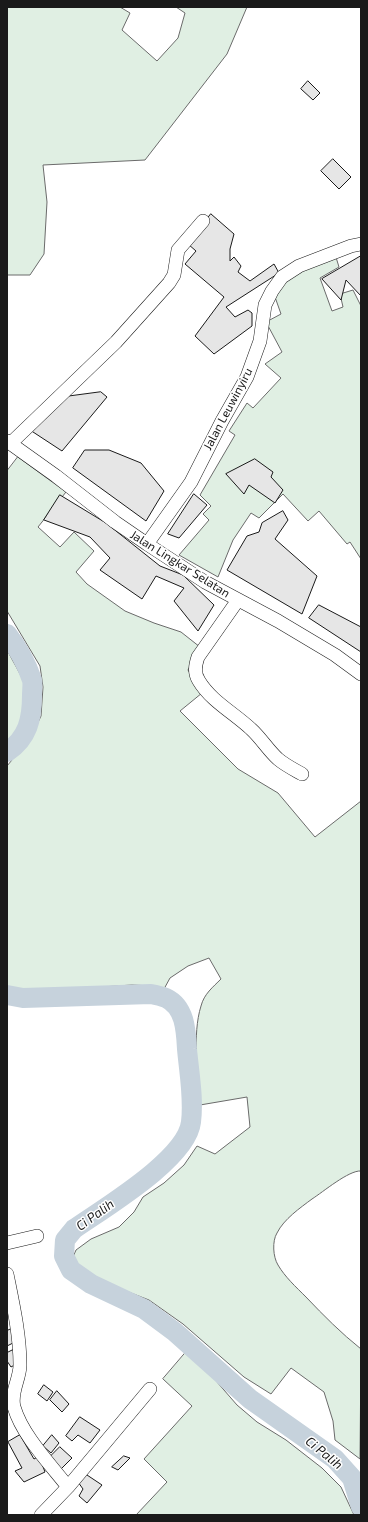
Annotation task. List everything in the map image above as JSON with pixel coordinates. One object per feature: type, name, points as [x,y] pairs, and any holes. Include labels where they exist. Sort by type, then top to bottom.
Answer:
[{"type":"street","points":[[9,442],[116,342],[169,283],[174,275],[178,250],[203,221]]},
{"type":"street","name":"Jalan Leuwinyiru","points":[[147,544],[191,482],[215,434],[247,377],[260,341],[265,305],[272,291],[282,277],[299,266],[361,244]]},
{"type":"street","name":"Jalan Lingkar Selatan","points":[[9,442],[115,522],[147,544],[205,582],[284,625],[361,674]]},
{"type":"street","points":[[238,600],[198,657],[195,673],[198,680],[206,690],[252,729],[278,758],[289,767],[302,774]]},
{"type":"street","points":[[7,1243],[37,1236]]},
{"type":"street","points":[[7,1274],[16,1329],[20,1367],[15,1387],[13,1405],[22,1427],[68,1487]]},
{"type":"street","points":[[41,1515],[68,1487],[150,1389]]},
{"type":"green space","points":[[7,7],[120,7],[130,13],[122,30],[157,61],[178,38],[185,13],[176,7],[247,7],[227,54],[145,160],[43,165],[47,202],[44,254],[30,275],[7,275]]},
{"type":"green space","points":[[335,254],[339,267],[320,278],[332,311],[343,307],[340,294],[353,290],[361,306],[361,559],[350,542],[347,544],[319,511],[308,521],[283,494],[259,518],[251,513],[233,540],[218,577],[179,555],[209,520],[203,514],[211,506],[200,495],[235,435],[229,431],[247,403],[253,408],[281,378],[265,364],[282,352],[266,322],[281,314],[275,297],[286,279]]},
{"type":"green space","points":[[18,457],[66,492],[38,527],[60,547],[74,532],[94,551],[76,572],[87,584],[125,611],[181,632],[200,647],[188,670],[202,693],[180,711],[238,769],[278,793],[315,837],[361,801],[361,1171],[350,1174],[336,1182],[293,1214],[280,1228],[274,1240],[276,1262],[287,1278],[346,1337],[361,1349],[360,1459],[335,1440],[333,1421],[324,1392],[291,1368],[271,1394],[244,1377],[183,1324],[149,1300],[95,1279],[82,1270],[73,1257],[76,1250],[91,1239],[119,1227],[134,1212],[143,1197],[164,1183],[184,1165],[197,1146],[215,1154],[250,1127],[247,1097],[200,1105],[196,1055],[198,1017],[204,998],[221,979],[209,958],[188,966],[170,978],[164,989],[153,986],[132,985],[25,992],[7,989],[7,766],[31,737],[41,716],[43,687],[40,666],[7,611],[7,471]]},
{"type":"green space","points":[[7,650],[25,683],[27,711],[12,740],[7,743]]},
{"type":"green space","points":[[187,1351],[237,1405],[257,1422],[286,1440],[322,1468],[341,1487],[354,1515],[136,1515],[167,1482],[144,1459],[192,1406],[163,1379]]},
{"type":"building","points":[[308,81],[320,93],[313,100],[301,89]]},
{"type":"building","points":[[333,159],[351,177],[339,189],[321,171]]},
{"type":"building","points":[[211,214],[234,234],[230,249],[230,261],[234,257],[241,266],[238,272],[250,281],[274,264],[279,273],[226,307],[235,317],[248,310],[252,313],[252,326],[214,354],[195,336],[224,297],[185,264],[196,251],[188,244]]},
{"type":"building","points":[[361,256],[361,296],[346,280],[341,300],[322,279]]},
{"type":"building","points":[[101,392],[107,397],[62,451],[30,430],[63,397]]},
{"type":"building","points":[[85,450],[109,450],[141,463],[164,491],[146,521],[73,468]]},
{"type":"building","points":[[255,459],[273,472],[271,477],[283,490],[275,503],[249,485],[244,494],[226,474]]},
{"type":"building","points":[[194,494],[207,505],[179,538],[168,534]]},
{"type":"building","points":[[60,495],[106,523],[160,566],[183,575],[214,605],[198,631],[174,601],[184,588],[156,576],[142,599],[100,570],[110,558],[90,537],[44,520]]},
{"type":"building","points":[[283,511],[288,520],[275,539],[317,576],[302,614],[227,570],[247,536],[259,532],[262,523]]},
{"type":"building","points":[[319,605],[361,627],[361,652],[309,618]]},
{"type":"building","points":[[11,1329],[15,1342],[7,1346],[7,1331]]},
{"type":"building","points":[[13,1350],[18,1363],[11,1367],[7,1361],[7,1353]]},
{"type":"building","points":[[44,1385],[53,1392],[47,1401],[38,1394]]},
{"type":"building","points":[[57,1391],[69,1404],[62,1412],[50,1400]]},
{"type":"building","points":[[80,1417],[100,1430],[90,1443],[78,1435],[72,1441],[66,1436]]},
{"type":"building","points":[[20,1435],[34,1459],[39,1456],[45,1472],[24,1482],[15,1471],[22,1468],[8,1442]]},
{"type":"building","points":[[52,1435],[59,1443],[51,1453],[43,1446]]},
{"type":"building","points":[[60,1447],[72,1458],[60,1470],[50,1457]]},
{"type":"building","points":[[124,1456],[130,1458],[118,1470],[112,1467]]},
{"type":"building","points":[[84,1473],[102,1485],[87,1503],[79,1496],[83,1489],[78,1482]]},
{"type":"waterway","name":"Ci Palih","points":[[7,634],[24,661],[32,680],[30,720],[20,741],[7,752]]},
{"type":"waterway","name":"Ci Palih","points":[[7,995],[23,998],[151,994],[166,998],[177,1007],[181,1013],[185,1027],[192,1094],[191,1122],[186,1136],[175,1151],[160,1167],[142,1182],[74,1229],[65,1240],[64,1256],[71,1270],[91,1284],[144,1309],[175,1332],[250,1399],[335,1459],[352,1478],[361,1507]]}]
